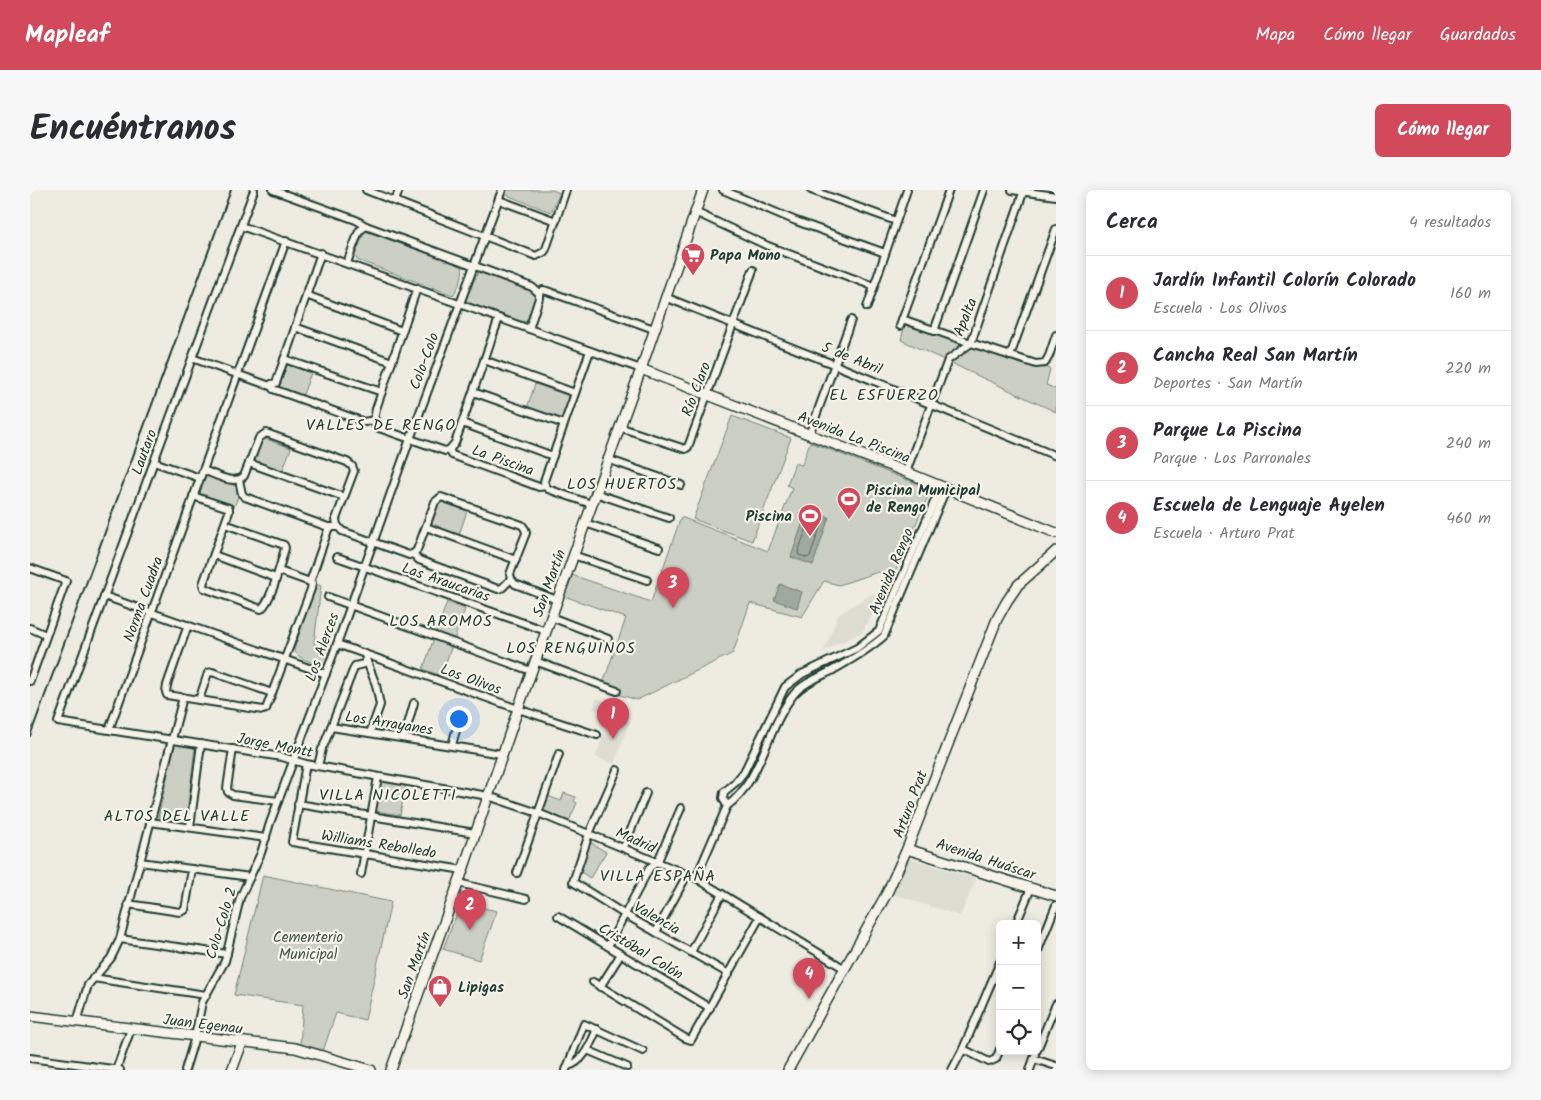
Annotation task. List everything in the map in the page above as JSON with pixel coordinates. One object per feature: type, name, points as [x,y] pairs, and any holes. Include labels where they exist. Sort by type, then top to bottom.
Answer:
[{"type":"street","name":"Lautaro","points":[[58,722],[254,190]]},
{"type":"street","points":[[273,190],[532,287],[539,292]]},
{"type":"street","points":[[366,190],[536,256],[546,249],[566,190]]},
{"type":"street","points":[[395,202],[399,190]]},
{"type":"street","name":"Colo-Colo","points":[[374,542],[502,190]]},
{"type":"street","name":"San Martín","points":[[391,1070],[703,190]]},
{"type":"street","points":[[724,190],[796,221],[885,253]]},
{"type":"street","points":[[811,190],[896,221]]},
{"type":"street","points":[[867,307],[907,190]]},
{"type":"street","points":[[949,190],[901,323],[934,330],[1036,364],[1045,363],[1053,357],[1056,335]]},
{"type":"street","points":[[934,330],[984,190]]},
{"type":"street","points":[[1012,190],[1056,196]]},
{"type":"street","name":"Apalta","points":[[906,472],[948,360],[971,343],[1024,191]]},
{"type":"street","points":[[498,200],[556,221]]},
{"type":"street","points":[[695,212],[768,246],[873,286]]},
{"type":"street","points":[[241,226],[321,253],[641,369]]},
{"type":"street","points":[[347,263],[359,231],[366,226]]},
{"type":"street","points":[[1010,356],[1056,229]]},
{"type":"street","name":"Norma Cuadra","points":[[109,730],[286,241]]},
{"type":"street","points":[[192,358],[270,386],[276,383],[321,253]]},
{"type":"street","name":"Río Claro","points":[[619,427],[685,449],[688,447],[753,270]]},
{"type":"street","points":[[272,384],[273,389],[364,422],[374,420],[417,288]]},
{"type":"street","points":[[539,292],[547,291],[654,329]]},
{"type":"street","points":[[529,329],[539,298],[539,292]]},
{"type":"street","points":[[306,296],[402,331]]},
{"type":"street","name":"5 de Abril","points":[[665,297],[834,364],[1056,456]]},
{"type":"street","points":[[448,450],[455,443],[500,318]]},
{"type":"street","points":[[809,435],[851,320]]},
{"type":"street","points":[[295,327],[392,362]]},
{"type":"street","points":[[546,486],[544,482],[590,351]]},
{"type":"street","points":[[284,360],[382,392]]},
{"type":"street","points":[[484,360],[575,393]]},
{"type":"street","name":"Avenida La Piscina","points":[[641,369],[1056,532]]},
{"type":"street","points":[[473,392],[564,424]]},
{"type":"street","name":"La Piscina","points":[[374,420],[376,427],[445,451],[448,450],[452,455],[539,487],[546,486],[548,489],[591,504]]},
{"type":"street","points":[[462,423],[553,456]]},
{"type":"street","points":[[203,470],[232,480],[239,480],[244,476],[260,436],[270,433],[351,464],[353,473],[336,519],[338,527],[342,531],[407,554],[413,554],[419,560],[498,589],[502,588],[511,579]]},
{"type":"street","points":[[607,459],[680,485]]},
{"type":"street","points":[[154,462],[200,478]]},
{"type":"street","points":[[249,463],[344,497]]},
{"type":"street","points":[[239,480],[242,494],[245,497],[329,527],[338,527]]},
{"type":"street","name":"Avenida Rengo","points":[[727,806],[723,798],[724,792],[744,772],[785,688],[802,674],[857,648],[879,631],[943,487]]},
{"type":"street","name":"Avenida Rengo","points":[[696,878],[727,806],[737,798],[759,762],[779,719],[794,694],[808,683],[866,651],[884,636],[943,487]]},
{"type":"street","points":[[595,493],[669,518]]},
{"type":"street","points":[[194,496],[229,508],[203,584],[204,588],[261,609],[266,606],[285,548],[284,545],[225,524]]},
{"type":"street","points":[[413,554],[417,550],[435,502],[439,497],[445,497],[522,525],[525,535],[510,574],[511,579],[515,584],[557,600]]},
{"type":"street","points":[[585,523],[659,548]]},
{"type":"street","points":[[188,625],[167,685],[167,695],[262,710],[266,709],[311,589],[312,583],[310,582],[329,527]]},
{"type":"street","points":[[426,527],[516,560]]},
{"type":"street","name":"Los Alerces","points":[[293,761],[374,542]]},
{"type":"street","name":"Arturo Prat","points":[[788,1070],[887,893],[907,849],[997,619],[1018,585],[1056,551]]},
{"type":"street","points":[[214,555],[277,575],[282,572],[310,582]]},
{"type":"street","points":[[573,555],[647,580]]},
{"type":"street","name":"Las Araucarias","points":[[337,557],[546,631]]},
{"type":"street","points":[[30,568],[66,581],[31,676]]},
{"type":"street","points":[[104,596],[326,674]]},
{"type":"street","points":[[328,597],[531,671]]},
{"type":"street","points":[[551,617],[608,639]]},
{"type":"street","points":[[30,628],[46,635]]},
{"type":"street","name":"Los Olivos","points":[[337,644],[365,656],[597,735]]},
{"type":"street","points":[[318,766],[323,747],[348,682],[355,666],[364,664],[365,656]]},
{"type":"street","points":[[365,656],[376,685],[380,705],[370,733]]},
{"type":"street","points":[[535,661],[617,691]]},
{"type":"street","points":[[199,700],[208,674],[212,672],[272,693]]},
{"type":"street","points":[[77,1022],[86,988],[111,958],[120,939],[183,697]]},
{"type":"street","points":[[404,738],[414,703]]},
{"type":"street","points":[[452,746],[460,716]]},
{"type":"street","name":"Jorge Montt","points":[[58,722],[282,756],[306,764],[488,796]]},
{"type":"street","name":"Los Arrayanes","points":[[331,727],[502,754]]},
{"type":"street","points":[[190,827],[201,744]]},
{"type":"street","points":[[233,749],[228,792],[233,795],[278,801]]},
{"type":"street","points":[[517,873],[559,754]]},
{"type":"street","name":"Colo-Colo 2","points":[[185,1070],[195,1036],[200,1007],[227,954],[238,904],[261,853],[293,761]]},
{"type":"street","points":[[306,764],[298,804],[475,833]]},
{"type":"street","points":[[590,834],[616,770]]},
{"type":"street","points":[[361,874],[378,777]]},
{"type":"street","points":[[624,848],[646,793]]},
{"type":"street","name":"Madrid","points":[[488,796],[538,813],[696,878],[845,969]]},
{"type":"street","name":"Williams Rebolledo","points":[[298,804],[292,842],[463,870]]},
{"type":"street","points":[[608,946],[650,867],[657,863],[681,808]]},
{"type":"street","points":[[150,822],[266,838]]},
{"type":"street","name":"Valencia","points":[[590,834],[573,882],[624,914],[729,974]]},
{"type":"street","name":"Avenida Huáscar","points":[[907,849],[1056,896]]},
{"type":"street","points":[[140,862],[250,878]]},
{"type":"street","points":[[128,904],[180,912],[185,910],[192,869]]},
{"type":"street","points":[[656,932],[687,875]]},
{"type":"street","points":[[458,883],[526,899]]},
{"type":"street","points":[[1018,920],[1031,888]]},
{"type":"street","points":[[691,952],[722,894]]},
{"type":"street","points":[[1041,943],[1056,905]]},
{"type":"street","name":"Cristóbal Colón","points":[[558,916],[710,1008]]},
{"type":"street","points":[[592,982],[685,1038],[692,1040],[760,917]]},
{"type":"street","points":[[120,939],[227,954]]},
{"type":"street","points":[[600,987],[621,954]]},
{"type":"street","points":[[952,1070],[963,1049],[999,965]]},
{"type":"street","points":[[93,978],[206,995]]},
{"type":"street","points":[[1041,1043],[1053,1021],[1056,1004]]},
{"type":"street","name":"Juan Egenau","points":[[30,1016],[295,1048],[371,1070]]},
{"type":"street","points":[[567,1068],[584,1024],[597,1028],[643,1051]]},
{"type":"street","points":[[567,1068],[575,1064],[587,1050],[597,1028]]},
{"type":"street","points":[[30,1058],[117,1070],[131,1029]]},
{"type":"street","points":[[232,1070],[242,1043]]},
{"type":"street","points":[[963,1049],[989,1062],[996,1059],[998,1055]]},
{"type":"street","points":[[587,1050],[627,1067]]},
{"type":"street","points":[[1030,1070],[1035,1055]]},
{"type":"street","points":[[1034,1059],[1056,1066]]},
{"type":"shaded area","points":[[873,593],[881,601],[862,632],[824,651],[838,615]]},
{"type":"shaded area","points":[[597,698],[626,710],[630,721],[614,764],[596,757],[610,714],[593,709]]},
{"type":"shaded area","points":[[909,858],[976,879],[960,916],[893,894]]},
{"type":"green space","points":[[507,190],[552,190],[560,193],[551,212],[509,196],[506,194]]},
{"type":"green space","points":[[365,231],[462,266],[460,281],[453,295],[357,260],[355,255]]},
{"type":"green space","points":[[478,272],[533,291],[536,296],[528,320],[524,322],[468,303],[466,299]]},
{"type":"green space","points":[[905,324],[1050,369],[1046,385],[1056,389],[1056,412],[901,340]]},
{"type":"green space","points":[[286,364],[311,373],[302,397],[278,388]]},
{"type":"green space","points":[[535,384],[570,396],[562,420],[527,408]]},
{"type":"green space","points":[[732,416],[791,438],[752,541],[693,519]]},
{"type":"green space","points":[[263,438],[291,448],[282,472],[254,462]]},
{"type":"green space","points":[[810,442],[931,489],[893,577],[878,572],[839,585],[824,581],[802,617],[750,603],[733,653],[637,700],[601,689],[626,618],[564,596],[572,575],[651,602],[681,517],[768,551],[792,488],[787,485],[795,463],[802,465]]},
{"type":"green space","points":[[209,476],[236,486],[238,497],[234,507],[202,495],[200,491],[204,478]]},
{"type":"green space","points":[[440,501],[467,511],[459,535],[431,525]]},
{"type":"green space","points":[[316,584],[321,586],[314,644],[330,649],[325,662],[321,665],[309,662],[294,650]]},
{"type":"green space","points":[[447,602],[465,609],[441,676],[423,669]]},
{"type":"green space","points":[[175,744],[195,748],[186,820],[158,817]]},
{"type":"green space","points":[[381,779],[406,783],[400,815],[375,811]]},
{"type":"green space","points":[[564,793],[576,797],[574,801],[577,803],[569,821],[540,809],[545,795],[561,801]]},
{"type":"green space","points":[[591,843],[606,852],[590,878],[576,869]]},
{"type":"green space","name":"Cementerio Municipal","points":[[263,875],[391,902],[365,1020],[336,1013],[323,1051],[300,1045],[303,1005],[234,995]]},
{"type":"green space","points":[[461,903],[497,911],[479,960],[443,949]]},
{"type":"water","name":"Piscina","points":[[807,510],[829,517],[813,565],[791,557]]},
{"type":"water","points":[[780,584],[802,592],[797,608],[774,600]]},
{"type":"railway","points":[[30,736],[231,190]]},
{"type":"place","name":"Papa Mono","points":[[693,276]]},
{"type":"place","name":"Piscina Municipal de Rengo","points":[[849,520]]},
{"type":"place","name":"Piscina","points":[[810,537]]},
{"type":"place","name":"Parque La Piscina","points":[[673,608]]},
{"type":"place","name":"Jardín Infantil Colorín Colorado","points":[[613,739]]},
{"type":"place","name":"Cancha Real San Martín","points":[[470,930]]},
{"type":"place","name":"Escuela de Lenguaje Ayelen","points":[[809,999]]},
{"type":"place","name":"Lipigas","points":[[440,1008]]},
{"type":"district","name":"EL ESFUERZO","points":[[884,394]]},
{"type":"district","name":"VALLES DE RENGO","points":[[381,424]]},
{"type":"district","name":"LOS HUERTOS","points":[[622,483]]},
{"type":"district","name":"LOS AROMOS","points":[[441,620]]},
{"type":"district","name":"LOS RENGUINOS","points":[[571,647]]},
{"type":"district","name":"VILLA NICOLETTI","points":[[388,794]]},
{"type":"district","name":"ALTOS DEL VALLE","points":[[177,815]]},
{"type":"district","name":"VILLA ESPAÑA","points":[[658,875]]}]
